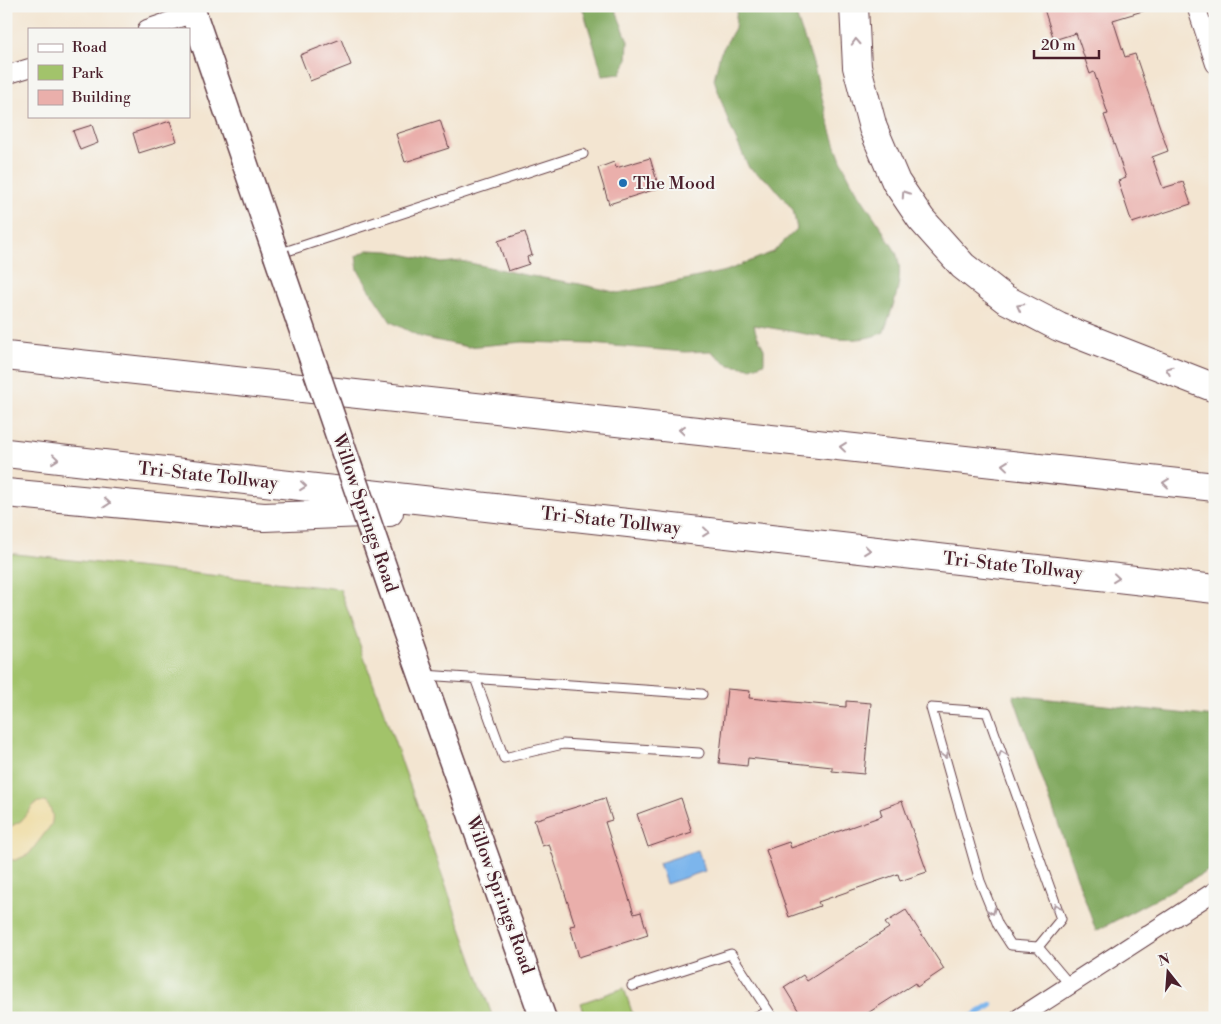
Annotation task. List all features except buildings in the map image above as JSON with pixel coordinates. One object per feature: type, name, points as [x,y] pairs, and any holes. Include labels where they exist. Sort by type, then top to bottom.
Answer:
[{"type":"highway","points":[[854,6],[857,66],[873,128],[896,182],[921,219],[963,266],[1005,299],[1059,327],[1215,388]]},
{"type":"highway","points":[[6,356],[1215,487]]},
{"type":"highway","name":"Tri-State Tollway","points":[[6,453],[1215,589]]},
{"type":"highway","points":[[6,494],[264,517],[501,509]]},
{"type":"main road","name":"Willow Springs Road","points":[[192,10],[403,623],[543,1018]]},
{"type":"street","points":[[1196,6],[1215,64]]},
{"type":"street","points":[[149,28],[192,10]]},
{"type":"street","points":[[6,75],[28,68]]},
{"type":"street","points":[[1020,1018],[1215,891]]},
{"type":"lane","points":[[276,254],[583,154]]},
{"type":"lane","points":[[421,674],[702,694]]},
{"type":"lane","points":[[475,678],[504,758],[562,744],[699,753]]},
{"type":"lane","points":[[1038,947],[1061,919],[987,712],[932,708],[980,880],[998,925],[1011,945],[1038,947],[1070,985]]},
{"type":"lane","points":[[632,986],[731,954],[771,1015],[752,1018]]},
{"type":"green space","points":[[582,6],[614,6],[628,41],[627,61],[620,74],[603,76]]},
{"type":"green space","points":[[737,6],[794,6],[841,159],[856,190],[897,255],[899,284],[884,332],[863,338],[842,339],[754,325],[764,349],[764,363],[751,368],[729,365],[711,351],[685,352],[591,344],[523,342],[468,347],[421,337],[391,322],[358,270],[356,256],[368,250],[389,251],[442,263],[461,261],[618,293],[726,271],[773,252],[797,229],[793,210],[771,183],[749,168],[730,126],[714,79],[720,54],[735,28]]},
{"type":"green space","points":[[6,553],[340,589],[493,1018],[6,1018]]},
{"type":"green space","points":[[1013,695],[1215,717],[1215,867],[1096,931]]},
{"type":"green space","points":[[624,988],[634,1018],[586,1018],[581,1003]]},
{"type":"sand","points":[[38,802],[45,802],[49,807],[52,813],[51,825],[29,854],[12,860],[6,856],[6,829],[21,821]]},
{"type":"water","points":[[698,850],[705,871],[666,884],[659,863]]},
{"type":"waterway","points":[[970,1018],[991,1005]]},
{"type":"place","name":"The Mood","points":[[623,183]]}]
